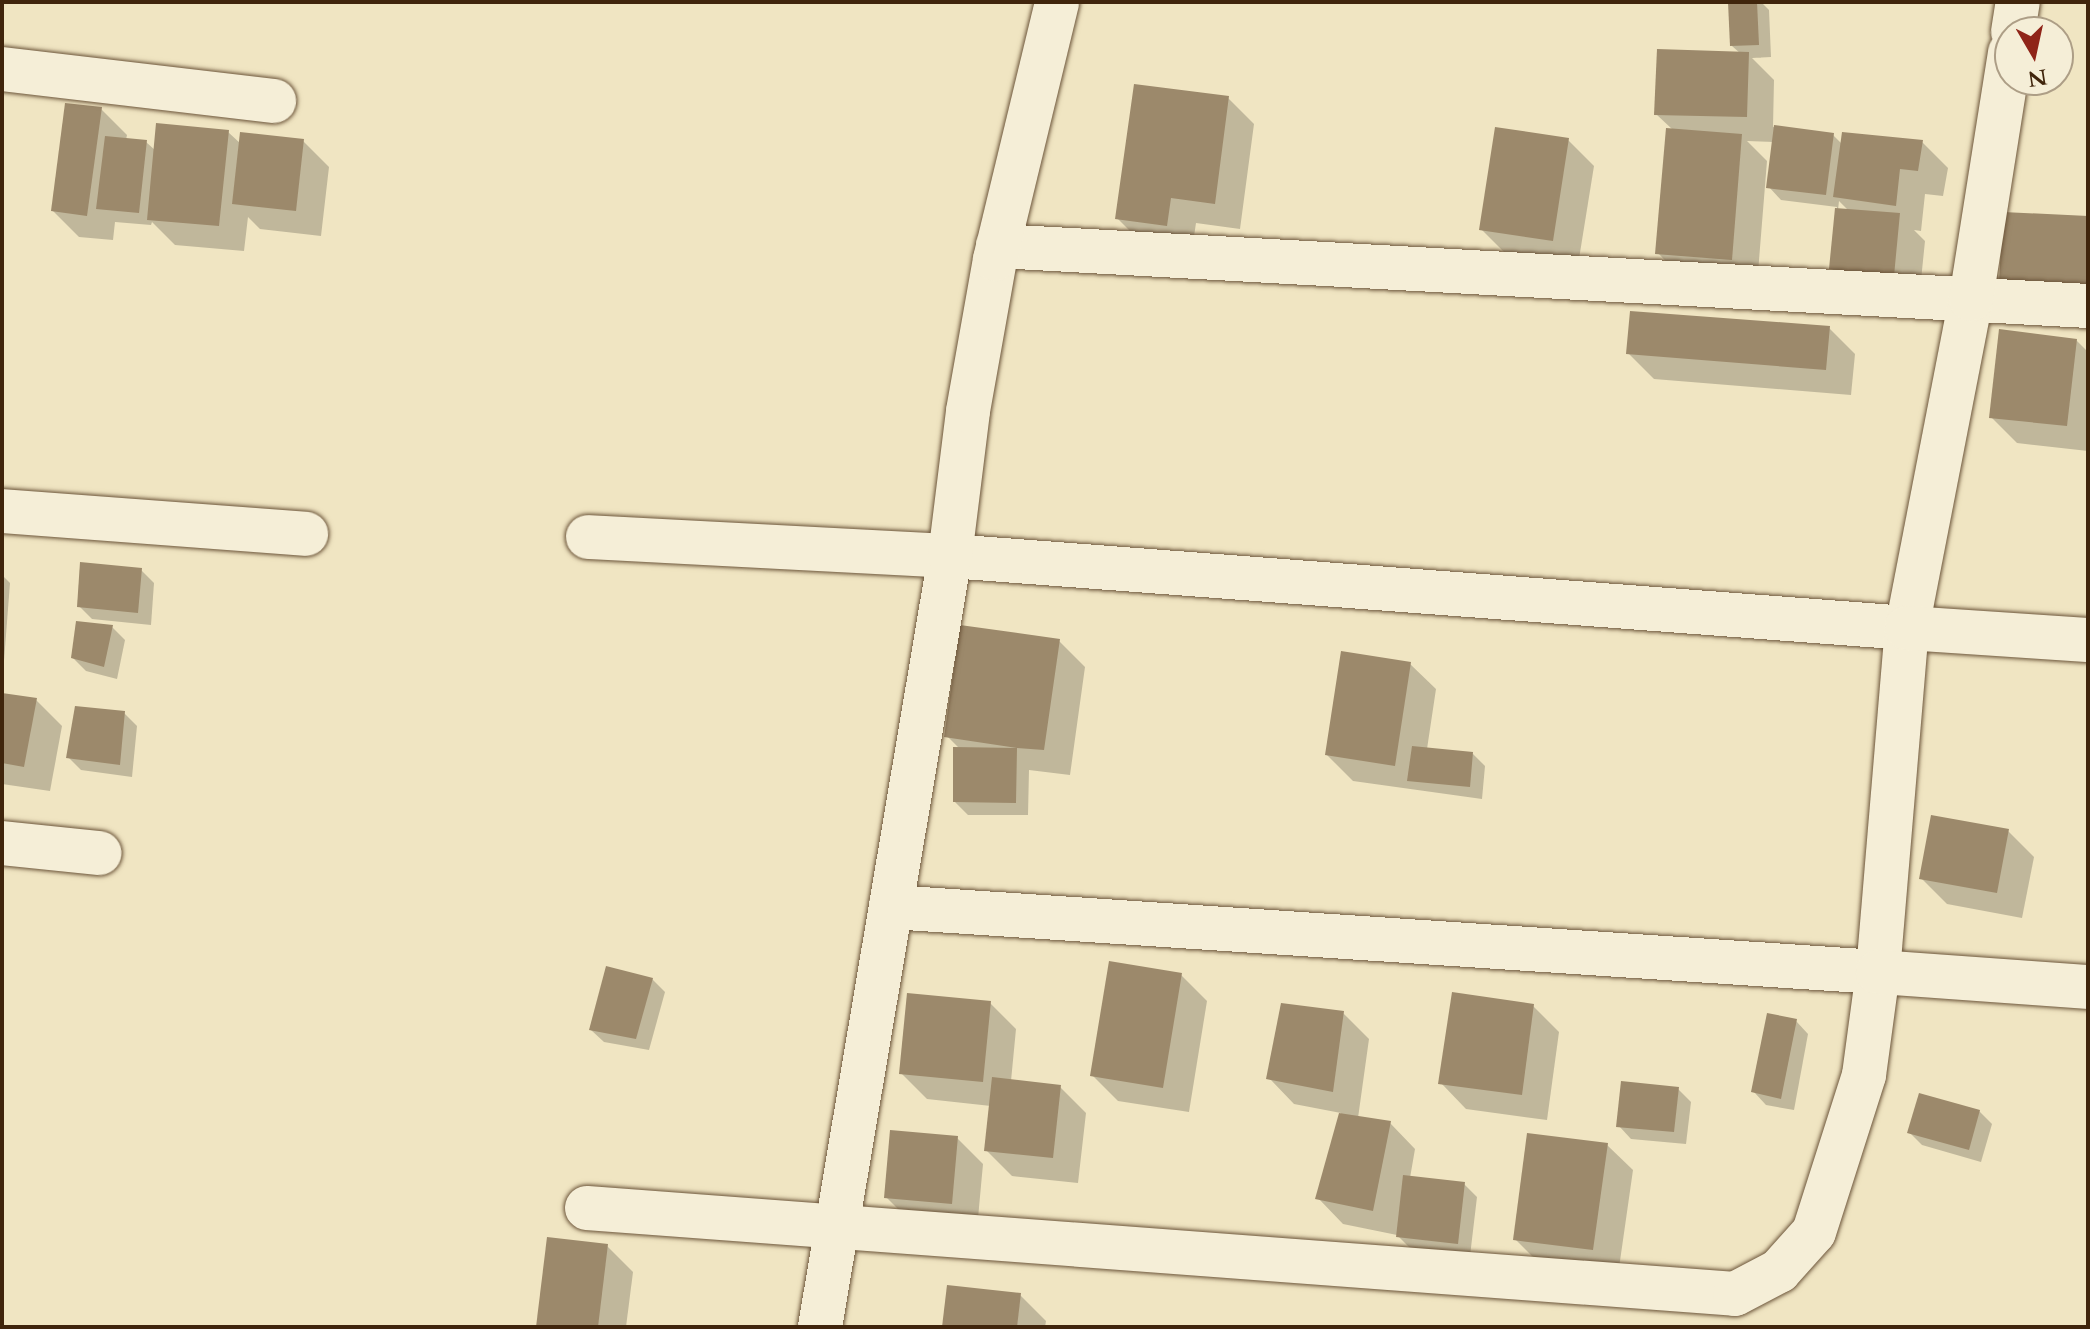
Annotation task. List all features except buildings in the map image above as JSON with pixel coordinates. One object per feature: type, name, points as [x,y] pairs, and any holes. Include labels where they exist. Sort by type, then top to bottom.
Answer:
[{"type":"street","points":[[820,1327],[950,556],[968,411],[998,246],[1057,2]]},
{"type":"street","points":[[2,69],[274,101]]},
{"type":"street","points":[[587,1208],[1735,1294],[1779,1271],[1814,1232],[1864,1075],[1878,972],[1907,628],[1971,299],[2003,96]]},
{"type":"street","points":[[998,246],[2088,306]]},
{"type":"street","points":[[2,511],[306,534]]},
{"type":"street","points":[[588,537],[950,556],[2088,640]]},
{"type":"street","points":[[2,843],[99,853]]},
{"type":"street","points":[[891,907],[2088,987]]}]
